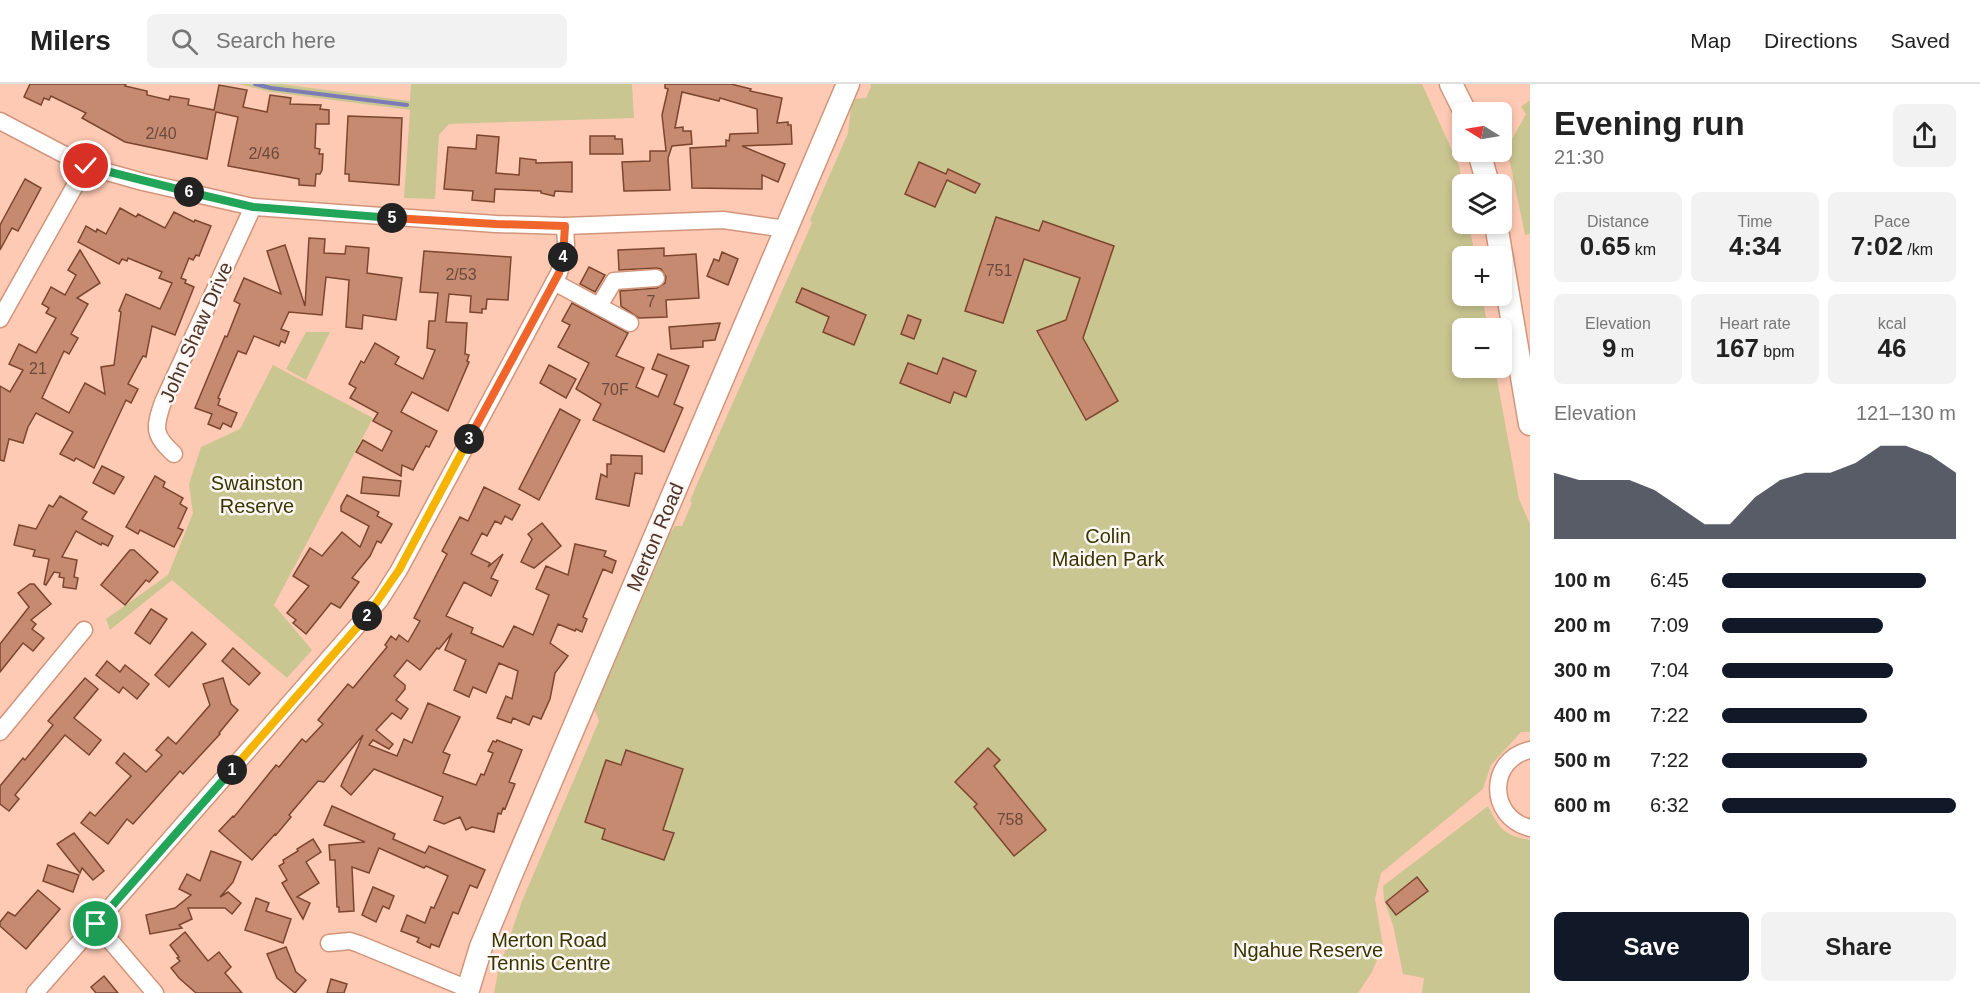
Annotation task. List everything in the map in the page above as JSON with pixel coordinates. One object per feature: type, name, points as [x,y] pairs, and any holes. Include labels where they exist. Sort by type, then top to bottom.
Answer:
[{"type":"main road","name":"Merton Road","points":[[468,991],[481,946],[849,84]]},
{"type":"main road","points":[[1451,84],[1460,102]]},
{"type":"main road","points":[[1498,234],[1530,424]]},
{"type":"street","points":[[0,122],[86,166],[143,182],[253,207],[416,220],[565,226],[723,220],[786,230]]},
{"type":"street","points":[[0,319],[86,166]]},
{"type":"street","name":"John Shaw Drive","points":[[174,454],[162,444],[158,436],[158,418],[163,402],[253,207]]},
{"type":"street","points":[[35,993],[380,600],[399,570],[554,282],[563,261],[566,245],[565,226]]},
{"type":"street","points":[[599,306],[614,281],[656,278]]},
{"type":"street","points":[[554,282],[630,323]]},
{"type":"street","points":[[0,732],[84,630]]},
{"type":"street","points":[[1530,750],[1520,752],[1505,766],[1497,786],[1499,803],[1508,816],[1517,823],[1530,828]]},
{"type":"street","points":[[96,924],[155,993]]},
{"type":"street","points":[[329,943],[350,941],[359,944],[468,991]]},
{"type":"green space","points":[[239,84],[281,84],[410,101],[411,84],[632,84],[634,118],[449,124],[439,135],[435,199],[404,198],[410,110],[271,92]]},
{"type":"green space","name":"Colin Maiden Park","points":[[870,84],[1422,84],[1452,150],[1452,162],[1457,162],[1461,174],[1452,174],[1452,234],[1471,234],[1473,246],[1452,246],[1452,306],[1484,306],[1486,318],[1452,318],[1452,378],[1497,378],[1519,499],[1530,524],[1530,732],[1521,732],[1491,765],[1483,789],[1381,873],[1375,899],[1383,946],[1372,972],[1358,993],[494,993],[498,972],[522,901],[599,721],[594,708],[659,560],[662,546],[675,526],[682,526],[697,484],[812,223],[810,220],[848,133],[852,99],[866,98]]},
{"type":"green space","points":[[1530,100],[1530,234],[1525,235],[1510,162],[1512,162],[1512,139],[1526,114],[1521,107]]},
{"type":"green space","points":[[306,332],[330,332],[306,380],[286,369]]},
{"type":"green space","name":"Swainston Reserve","points":[[273,365],[373,418],[274,605],[312,650],[287,678],[172,580],[110,630],[106,619],[168,575],[193,513],[189,484],[201,447],[240,429]]},
{"type":"green space","points":[[1488,806],[1503,830],[1514,836],[1530,840],[1530,993],[1422,993],[1424,978],[1403,974],[1393,925],[1384,900],[1383,886]]},
{"type":"building","points":[[30,84],[126,84],[125,86],[147,91],[147,95],[169,100],[170,96],[189,99],[188,105],[214,110],[219,85],[247,90],[243,107],[267,112],[270,95],[291,98],[290,104],[321,105],[320,109],[329,110],[329,124],[316,124],[315,148],[320,149],[319,154],[323,154],[322,170],[320,174],[316,174],[315,186],[299,185],[299,179],[228,166],[238,117],[216,112],[207,159],[125,142],[82,118],[86,113],[51,96],[49,100],[44,98],[41,105],[24,97]]},
{"type":"building","points":[[665,84],[731,84],[782,98],[777,123],[788,122],[788,125],[791,125],[792,144],[742,146],[785,164],[778,182],[762,175],[762,189],[692,188],[690,148],[726,146],[726,140],[729,141],[730,134],[758,133],[757,109],[720,98],[719,101],[682,92],[675,128],[683,127],[683,131],[691,131],[692,144],[672,146],[668,158],[670,190],[624,191],[622,162],[650,161],[650,151],[666,151],[662,115],[668,89],[665,88]]},
{"type":"building","points":[[348,116],[402,118],[399,185],[349,181],[349,174],[345,174]]},
{"type":"building","points":[[477,135],[499,137],[496,173],[519,175],[520,158],[536,160],[536,163],[572,162],[572,192],[555,191],[554,196],[541,193],[541,191],[495,189],[494,202],[472,200],[473,191],[444,189],[448,147],[476,149]]},
{"type":"building","points":[[590,136],[615,136],[615,139],[622,139],[623,154],[590,154]]},
{"type":"building","points":[[919,162],[946,174],[948,169],[980,184],[975,193],[947,180],[935,207],[905,194]]},
{"type":"building","points":[[25,179],[41,188],[18,231],[12,228],[0,250],[0,225]]},
{"type":"building","points":[[120,208],[136,217],[138,214],[165,228],[174,212],[194,222],[195,220],[211,226],[199,256],[196,255],[193,260],[189,258],[181,278],[186,280],[185,283],[194,287],[175,335],[152,326],[146,357],[143,356],[128,384],[138,389],[131,403],[126,400],[94,468],[76,458],[74,461],[60,454],[73,432],[36,413],[23,443],[9,439],[4,461],[0,460],[0,386],[10,392],[23,370],[9,364],[19,344],[36,353],[56,318],[46,313],[49,308],[42,304],[51,287],[65,295],[76,275],[68,270],[80,250],[100,283],[77,298],[88,304],[71,334],[78,338],[69,354],[64,351],[42,398],[69,413],[85,383],[105,394],[101,367],[114,365],[121,312],[119,311],[126,294],[160,309],[172,283],[159,278],[162,272],[128,258],[127,261],[122,259],[119,264],[78,242],[86,226],[96,232],[97,229],[106,234]]},
{"type":"building","points":[[996,217],[1039,231],[1043,221],[1114,246],[1083,338],[1118,401],[1086,420],[1037,331],[1066,320],[1080,278],[1024,259],[1003,323],[965,311]]},
{"type":"building","points":[[309,238],[325,239],[324,253],[345,254],[346,246],[369,248],[367,273],[402,278],[396,320],[363,315],[362,329],[346,327],[349,280],[326,277],[322,315],[289,312],[281,329],[289,332],[285,343],[281,341],[279,346],[254,336],[246,354],[238,351],[218,398],[220,399],[218,405],[237,413],[231,427],[223,423],[220,429],[208,424],[212,414],[195,408],[240,304],[234,301],[244,278],[281,294],[267,251],[285,245],[305,306]]},
{"type":"building","points":[[664,248],[664,256],[696,254],[699,298],[666,300],[667,317],[639,318],[621,306],[620,291],[657,288],[665,283],[666,277],[661,269],[656,268],[619,270],[618,250]]},
{"type":"building","points":[[424,251],[511,257],[508,300],[487,299],[486,309],[482,309],[482,313],[470,312],[471,296],[449,294],[446,322],[467,323],[465,354],[469,355],[467,361],[469,362],[448,411],[412,392],[401,412],[437,431],[413,470],[402,465],[401,476],[356,452],[363,440],[382,451],[392,431],[373,421],[378,413],[350,398],[356,388],[349,384],[361,361],[364,363],[375,343],[399,357],[395,364],[423,379],[435,350],[427,348],[429,321],[435,321],[438,293],[420,292]]},
{"type":"building","points":[[722,252],[738,259],[728,285],[707,276],[714,259],[719,261]]},
{"type":"building","points":[[589,267],[605,275],[595,292],[580,284]]},
{"type":"building","points":[[802,288],[866,315],[854,345],[823,332],[829,317],[796,302]]},
{"type":"building","points":[[572,303],[628,333],[616,356],[644,368],[636,387],[658,397],[667,375],[652,369],[658,354],[689,366],[674,404],[683,408],[664,452],[593,420],[601,404],[576,389],[589,363],[558,347],[570,325],[562,321]]},
{"type":"building","points":[[908,315],[921,320],[914,339],[901,334]]},
{"type":"building","points":[[720,323],[715,340],[703,341],[703,347],[671,349],[669,327]]},
{"type":"building","points":[[943,358],[976,371],[966,397],[954,392],[950,403],[900,383],[908,363],[937,374]]},
{"type":"building","points":[[549,365],[576,379],[566,398],[540,383]]},
{"type":"building","points":[[560,409],[580,420],[539,500],[519,489]]},
{"type":"building","points":[[611,455],[642,456],[642,474],[635,473],[629,506],[596,499],[601,474],[607,477],[607,464],[611,464]]},
{"type":"building","points":[[102,466],[124,477],[114,494],[93,483]]},
{"type":"building","points":[[155,476],[165,482],[163,487],[183,498],[180,504],[187,508],[178,528],[183,530],[174,547],[140,530],[138,534],[126,527]]},
{"type":"building","points":[[363,477],[401,481],[399,496],[361,493]]},
{"type":"building","points":[[484,487],[520,505],[512,520],[505,516],[501,524],[495,521],[487,536],[482,533],[471,554],[490,563],[488,567],[503,554],[491,578],[498,581],[491,596],[464,582],[446,616],[473,628],[471,633],[503,647],[514,626],[533,635],[549,595],[536,589],[546,566],[568,575],[575,544],[606,551],[604,556],[616,561],[612,573],[603,569],[583,617],[587,619],[582,632],[558,624],[550,643],[568,656],[555,673],[550,699],[541,719],[533,716],[529,725],[513,718],[511,723],[497,718],[506,696],[512,699],[518,671],[499,663],[486,693],[473,687],[469,697],[454,690],[466,660],[445,650],[452,633],[420,670],[407,660],[394,676],[405,685],[405,689],[396,700],[408,709],[401,719],[392,713],[376,730],[393,744],[389,749],[373,740],[369,745],[397,756],[404,739],[412,743],[428,703],[460,717],[443,752],[450,755],[443,773],[476,785],[481,774],[484,775],[493,753],[488,751],[493,741],[497,740],[522,750],[509,782],[515,784],[505,809],[503,808],[501,814],[498,813],[494,832],[472,827],[466,830],[460,817],[444,824],[434,820],[443,797],[374,769],[351,795],[341,786],[363,735],[324,782],[318,781],[289,815],[291,817],[276,835],[252,860],[219,831],[234,817],[276,765],[279,767],[302,739],[306,742],[323,724],[318,720],[348,684],[353,688],[387,647],[385,645],[391,636],[396,640],[399,635],[408,642],[420,621],[414,618],[447,554],[442,551],[460,517],[468,521]]},
{"type":"building","points":[[347,495],[379,512],[377,516],[392,524],[381,543],[377,541],[370,556],[352,578],[359,582],[340,608],[331,603],[306,634],[293,623],[296,620],[287,613],[309,586],[293,576],[310,548],[322,556],[342,532],[360,547],[369,526],[341,511]]},
{"type":"building","points":[[60,496],[87,512],[82,519],[113,536],[108,546],[102,543],[101,545],[76,531],[62,557],[77,560],[74,577],[78,578],[76,589],[63,587],[64,578],[59,577],[60,573],[54,572],[46,585],[44,584],[49,559],[33,556],[35,550],[14,545],[19,525],[36,529],[49,505],[53,507]]},
{"type":"building","points":[[542,523],[561,546],[534,568],[521,562],[532,539],[528,534]]},
{"type":"building","points":[[130,550],[134,550],[158,572],[149,582],[146,580],[125,605],[101,585]]},
{"type":"building","points":[[30,584],[34,584],[51,604],[31,620],[36,624],[32,629],[44,638],[33,651],[23,643],[0,672],[0,644],[29,607],[18,593]]},
{"type":"building","points":[[151,609],[167,619],[150,644],[135,633]]},
{"type":"building","points":[[192,632],[206,644],[169,687],[155,675]]},
{"type":"building","points":[[233,648],[260,673],[249,685],[222,661]]},
{"type":"building","points":[[107,661],[120,672],[125,665],[149,684],[137,699],[123,687],[119,693],[96,675]]},
{"type":"building","points":[[85,678],[98,689],[74,718],[101,740],[89,755],[65,735],[15,795],[19,799],[9,811],[0,804],[0,786],[23,758],[25,760],[53,725],[48,721]]},
{"type":"building","points":[[223,678],[231,704],[238,710],[220,734],[183,774],[180,771],[133,824],[127,819],[108,844],[81,823],[90,812],[95,816],[131,776],[116,763],[124,753],[146,772],[162,755],[156,750],[168,737],[176,744],[210,705],[203,684]]},
{"type":"building","points":[[988,748],[1000,760],[994,766],[1046,830],[1014,856],[974,807],[977,804],[955,782]]},
{"type":"building","points":[[626,750],[683,769],[663,830],[674,833],[664,860],[602,839],[605,829],[585,822],[606,760],[621,765]]},
{"type":"building","points":[[332,806],[395,834],[393,839],[425,853],[429,846],[485,870],[477,888],[470,885],[458,914],[453,912],[439,947],[431,944],[430,948],[417,942],[419,938],[401,931],[407,915],[425,923],[448,876],[379,848],[369,873],[352,867],[354,911],[339,912],[335,860],[330,860],[329,845],[365,842],[324,825]]},
{"type":"building","points":[[74,833],[104,871],[93,880],[82,868],[80,873],[57,844]]},
{"type":"building","points":[[313,839],[321,852],[306,862],[319,883],[297,897],[310,903],[303,919],[282,883],[287,880],[279,866],[284,863],[283,860]]},
{"type":"building","points":[[211,851],[241,862],[233,882],[220,897],[228,892],[241,903],[232,914],[225,908],[188,908],[192,919],[179,925],[182,928],[150,934],[146,915],[175,908],[191,895],[179,889],[187,874],[200,881]]},
{"type":"building","points":[[48,865],[79,875],[73,892],[43,881]]},
{"type":"building","points":[[1417,877],[1428,891],[1396,915],[1386,902]]},
{"type":"building","points":[[373,887],[394,896],[389,909],[383,906],[376,922],[362,915]]},
{"type":"building","points":[[38,890],[60,909],[26,949],[0,926],[0,922],[8,912],[15,916]]},
{"type":"building","points":[[256,898],[269,903],[266,911],[291,919],[283,943],[245,930]]},
{"type":"building","points":[[185,932],[208,961],[219,952],[231,967],[225,973],[242,993],[196,993],[179,978],[171,968],[180,961],[177,958],[179,957],[170,945]]},
{"type":"building","points":[[286,947],[296,972],[306,980],[295,993],[277,978],[267,954]]},
{"type":"building","points":[[104,976],[118,993],[96,993],[91,987]]},
{"type":"building","points":[[331,979],[347,984],[344,993],[327,993]]},
{"type":"waterway","points":[[255,84],[407,105]]},
{"type":"route","points":[[86,166],[143,182],[253,207],[416,220],[565,226],[566,245],[559,273],[399,570],[380,600],[96,924]]},
{"type":"park label","name":"Ngahue Reserve","points":[[1308,950]]},
{"type":"park label","name":"Merton Road Tennis Centre","points":[[549,952]]}]
